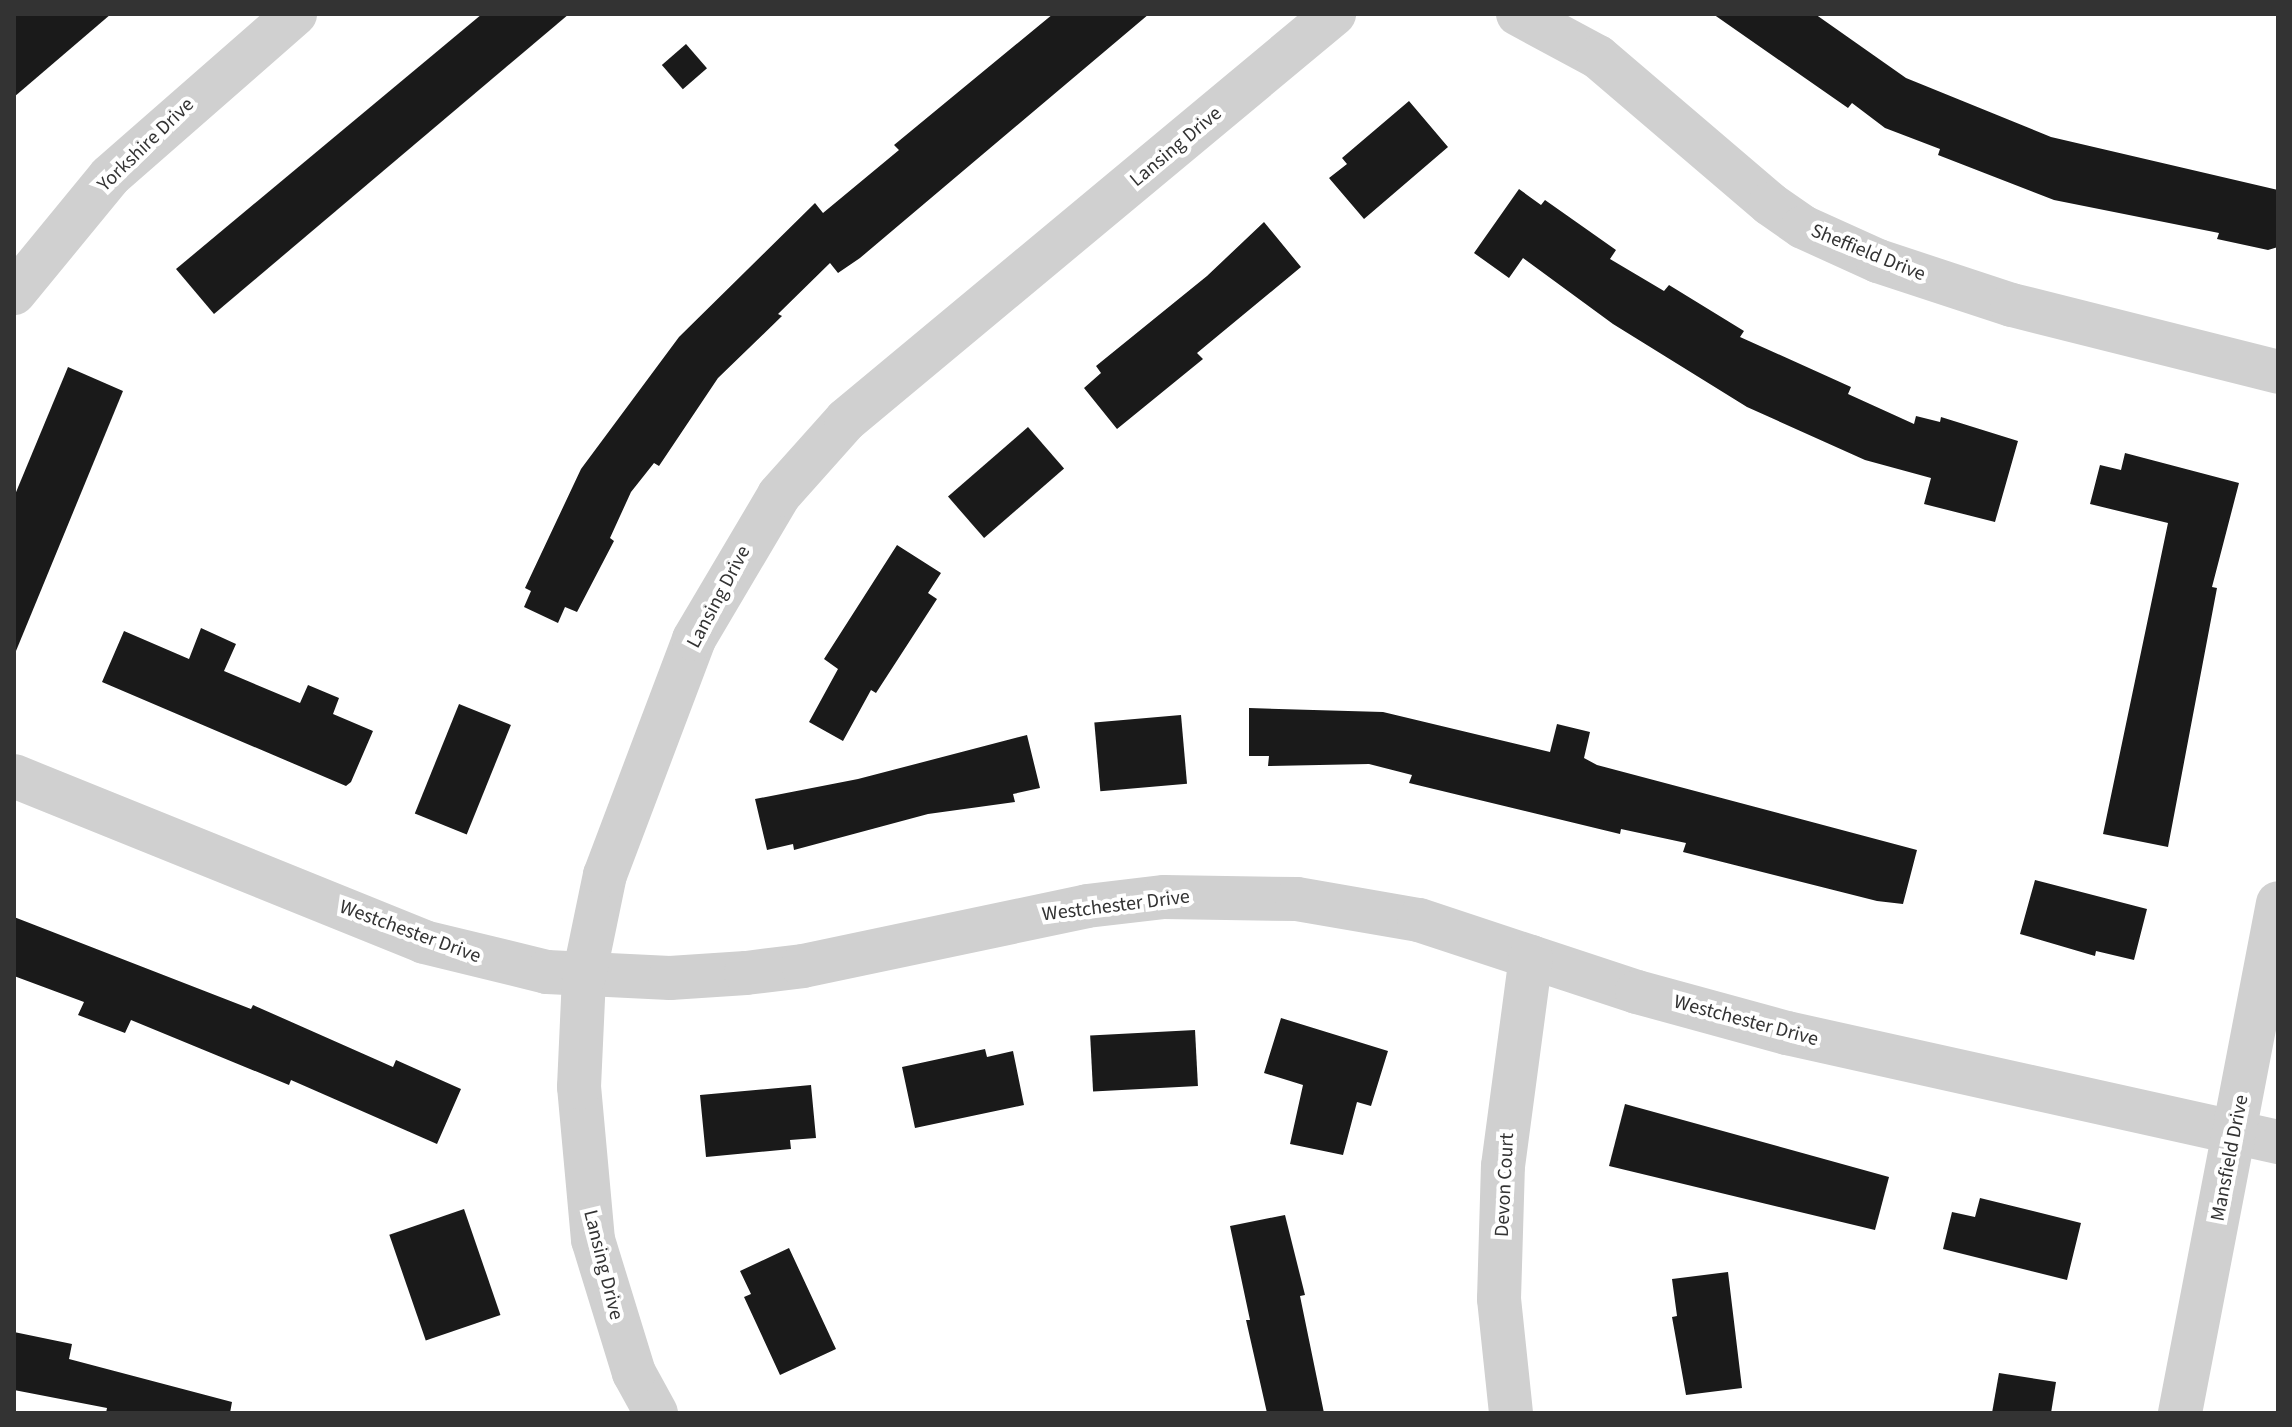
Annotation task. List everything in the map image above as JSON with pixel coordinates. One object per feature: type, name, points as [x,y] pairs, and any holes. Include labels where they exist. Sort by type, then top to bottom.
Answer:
[{"type":"street","name":"Yorkshire Drive","points":[[14,293],[110,176],[295,14]]},
{"type":"street","name":"Lansing Drive","points":[[656,1413],[634,1373],[593,1240],[579,1087],[584,976],[605,875],[694,639],[739,556],[787,485],[856,411],[1334,14]]},
{"type":"street","name":"Sheffield Drive","points":[[1518,14],[1598,57],[1770,204],[1803,227],[1878,261],[2012,305],[2278,372]]},
{"type":"street","name":"Westchester Drive","points":[[14,776],[424,942],[491,962],[584,976],[670,978],[803,966],[1035,915],[1164,897],[1297,899],[1419,920],[1531,957],[1787,1033],[2278,1142]]},
{"type":"street","name":"Mansfield Drive","points":[[2180,1413],[2278,903]]},
{"type":"street","name":"Devon Court","points":[[1511,1413],[1499,1299],[1503,1166],[1531,957]]},
{"type":"building","points":[[14,14],[111,14],[14,97]]},
{"type":"building","points":[[482,14],[569,14],[214,314],[176,269]]},
{"type":"building","points":[[1053,14],[1149,14],[860,258],[838,273],[830,263],[778,314],[782,316],[718,378],[659,466],[654,463],[631,492],[610,538],[614,541],[577,612],[565,607],[558,623],[524,607],[531,591],[525,588],[581,469],[679,337],[815,203],[823,213],[899,150],[894,145]]},
{"type":"building","points":[[1713,14],[1815,14],[1906,78],[2051,137],[2278,190],[2278,247],[2268,250],[2217,239],[2219,233],[2054,200],[1938,155],[1940,149],[1885,128],[1852,103],[1848,108]]},
{"type":"building","points":[[686,44],[707,68],[683,89],[662,65]]},
{"type":"building","points":[[1409,101],[1448,147],[1364,219],[1329,178],[1347,164],[1342,158]]},
{"type":"building","points":[[1519,189],[1541,205],[1545,200],[1616,250],[1610,259],[1664,291],[1669,285],[1744,331],[1740,337],[1851,387],[1848,394],[1914,424],[1916,416],[1940,422],[1941,417],[2018,441],[1995,522],[1924,504],[1931,478],[1865,460],[1747,407],[1613,324],[1523,258],[1509,278],[1474,253]]},
{"type":"building","points":[[1264,222],[1301,267],[1197,353],[1203,359],[1117,429],[1084,388],[1101,373],[1096,366],[1207,276]]},
{"type":"building","points":[[68,367],[123,391],[16,651],[14,497]]},
{"type":"building","points":[[1028,427],[1064,469],[984,538],[948,497]]},
{"type":"building","points":[[2125,453],[2239,483],[2212,587],[2217,588],[2168,847],[2103,834],[2168,523],[2090,504],[2100,465],[2121,470]]},
{"type":"building","points":[[897,545],[941,573],[928,593],[937,599],[876,693],[871,690],[843,741],[809,722],[838,669],[824,659]]},
{"type":"building","points":[[201,628],[236,644],[224,671],[300,703],[308,685],[339,698],[333,714],[373,731],[351,782],[346,786],[102,682],[124,631],[189,659]]},
{"type":"building","points":[[459,704],[511,725],[467,834],[415,813]]},
{"type":"building","points":[[1249,708],[1383,712],[1550,752],[1557,724],[1590,732],[1584,758],[1597,765],[1917,850],[1903,904],[1877,901],[1683,852],[1686,843],[1621,829],[1620,834],[1409,783],[1412,775],[1369,764],[1268,766],[1269,756],[1249,756]]},
{"type":"building","points":[[1181,715],[1187,784],[1100,791],[1094,723]]},
{"type":"building","points":[[1027,735],[1040,788],[1013,794],[1015,802],[928,814],[794,850],[793,844],[767,850],[755,799],[858,779]]},
{"type":"building","points":[[2035,880],[2147,909],[2134,960],[2096,951],[2095,956],[2020,934]]},
{"type":"building","points":[[14,917],[251,1009],[253,1005],[393,1067],[396,1060],[461,1089],[437,1144],[291,1080],[289,1085],[131,1020],[125,1033],[78,1015],[84,1002],[14,976]]},
{"type":"building","points":[[1281,1018],[1388,1051],[1371,1106],[1357,1102],[1343,1155],[1290,1144],[1303,1085],[1264,1073]]},
{"type":"building","points":[[1195,1030],[1198,1086],[1093,1091],[1090,1035]]},
{"type":"building","points":[[985,1049],[987,1057],[1013,1051],[1024,1105],[915,1128],[902,1067]]},
{"type":"building","points":[[811,1085],[816,1138],[790,1140],[791,1149],[706,1157],[700,1095]]},
{"type":"building","points":[[1625,1104],[1889,1177],[1875,1230],[1609,1166]]},
{"type":"building","points":[[1980,1198],[2081,1223],[2067,1280],[1943,1249],[1952,1212],[1975,1217]]},
{"type":"building","points":[[464,1209],[500,1315],[426,1341],[389,1235]]},
{"type":"building","points":[[1285,1215],[1305,1295],[1300,1296],[1324,1413],[1267,1413],[1246,1320],[1250,1320],[1230,1226]]},
{"type":"building","points":[[789,1248],[836,1349],[780,1375],[744,1297],[751,1294],[740,1271]]},
{"type":"building","points":[[1728,1272],[1742,1388],[1686,1395],[1672,1317],[1677,1316],[1672,1279]]},
{"type":"building","points":[[14,1332],[72,1344],[69,1359],[232,1402],[230,1413],[106,1413],[107,1408],[14,1390]]},
{"type":"building","points":[[1999,1373],[2056,1382],[2051,1413],[1992,1413]]}]
